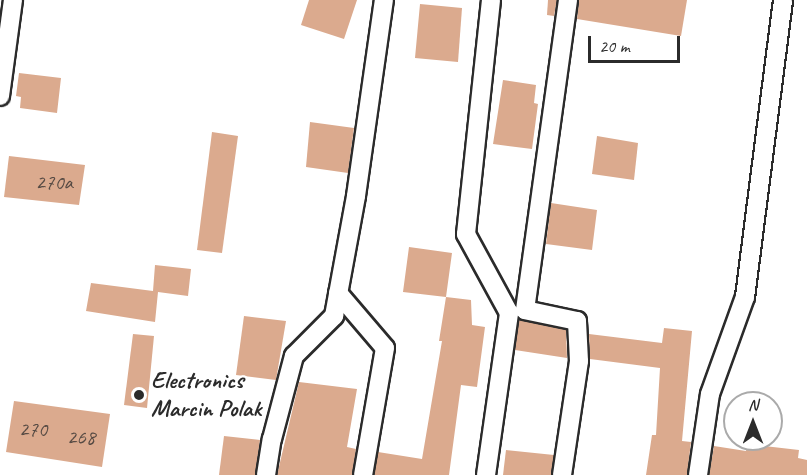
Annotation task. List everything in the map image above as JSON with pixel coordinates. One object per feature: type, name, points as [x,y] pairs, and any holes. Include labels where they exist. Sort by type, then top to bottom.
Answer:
[{"type":"lane","points":[[0,96],[13,0]]},
{"type":"lane","points":[[266,475],[272,439],[294,356],[334,316],[356,196],[384,0]]},
{"type":"lane","points":[[486,475],[509,313],[466,234],[491,0]]},
{"type":"lane","points":[[562,475],[579,361],[576,321],[525,310],[568,0]]},
{"type":"lane","points":[[698,475],[710,394],[746,297],[783,0]]},
{"type":"lane","points":[[338,293],[386,348],[363,475]]},
{"type":"building","points":[[309,0],[357,0],[344,39],[301,25]]},
{"type":"building","points":[[548,0],[557,0],[554,16],[547,15]]},
{"type":"building","points":[[579,0],[687,0],[681,36],[577,19]]},
{"type":"building","points":[[420,4],[462,8],[458,62],[415,58]]},
{"type":"building","points":[[19,73],[61,78],[57,113],[20,108],[21,97],[16,96]]},
{"type":"building","points":[[503,80],[536,85],[534,103],[538,104],[532,149],[493,144]]},
{"type":"building","points":[[310,122],[354,128],[348,173],[306,167]]},
{"type":"building","points":[[212,132],[238,136],[222,253],[197,250]]},
{"type":"building","points":[[597,136],[638,143],[634,180],[592,174]]},
{"type":"building","points":[[9,156],[85,165],[79,205],[4,197]]},
{"type":"building","points":[[551,203],[597,210],[592,250],[546,244]]},
{"type":"building","points":[[409,247],[452,253],[446,297],[403,292]]},
{"type":"building","points":[[155,265],[191,269],[188,296],[158,292],[155,322],[86,311],[91,283],[153,291]]},
{"type":"building","points":[[446,297],[471,300],[472,325],[485,327],[477,387],[461,385],[449,475],[374,475],[378,452],[422,459],[442,341],[439,341]]},
{"type":"building","points":[[244,316],[286,321],[276,380],[236,375]]},
{"type":"building","points":[[519,320],[566,330],[567,358],[515,350]]},
{"type":"building","points":[[664,328],[692,331],[682,441],[691,442],[687,475],[646,475],[652,435],[656,435],[660,368],[590,359],[589,334],[662,343]]},
{"type":"building","points":[[133,334],[154,336],[147,408],[124,405]]},
{"type":"building","points":[[299,382],[357,389],[347,447],[356,449],[352,475],[277,475]]},
{"type":"building","points":[[14,401],[110,414],[102,467],[6,452]]},
{"type":"building","points":[[224,436],[260,440],[255,475],[219,475]]},
{"type":"building","points":[[714,446],[723,447],[723,451],[783,451],[783,448],[799,450],[798,458],[807,460],[807,475],[709,475]]},
{"type":"building","points":[[506,450],[554,455],[551,475],[503,475]]},
{"type":"place","name":"Electronics Marcin Polak","points":[[139,395]]}]
